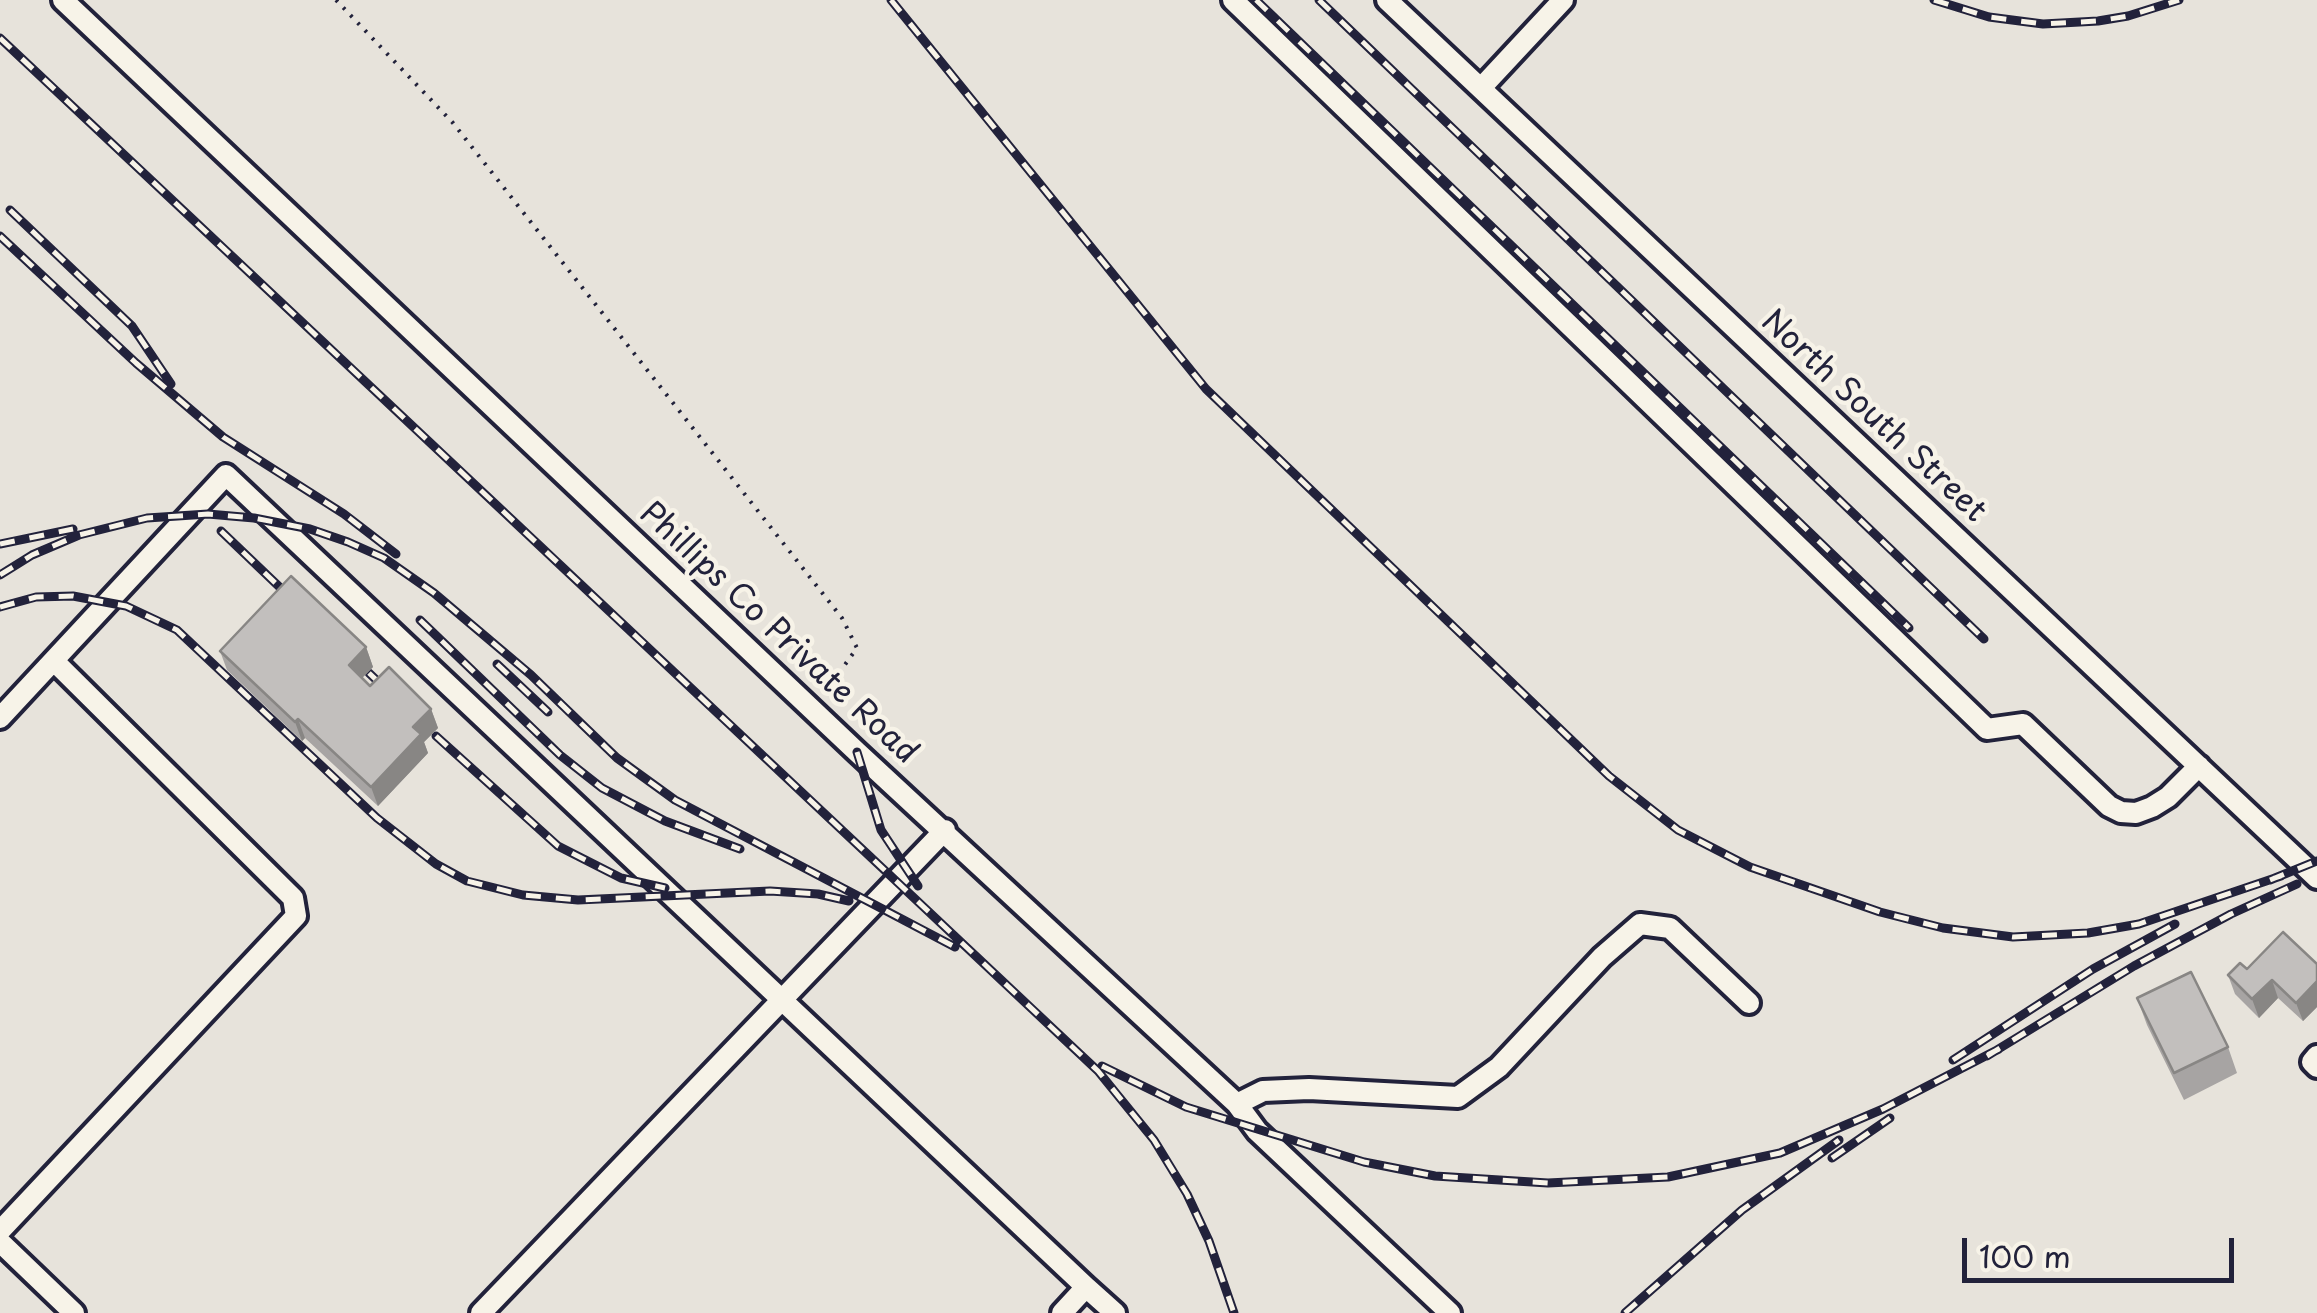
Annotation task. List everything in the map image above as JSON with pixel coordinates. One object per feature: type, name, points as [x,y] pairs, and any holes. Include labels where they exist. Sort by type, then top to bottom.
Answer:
[{"type":"lane","name":"Phillips Co Private Road","points":[[63,0],[811,708],[1237,1104],[1256,1131],[1450,1313]]},
{"type":"lane","points":[[1233,0],[1986,729],[2023,724],[2120,812],[2136,813],[2152,807],[2199,766]]},
{"type":"lane","name":"North South Street","points":[[1387,0],[2313,874]]},
{"type":"lane","points":[[1480,88],[1563,0]]},
{"type":"lane","points":[[0,718],[226,474],[1115,1313]]},
{"type":"lane","points":[[0,1231],[296,916],[293,898],[54,661]]},
{"type":"lane","points":[[481,1313],[944,830]]},
{"type":"lane","points":[[1237,1104],[1263,1091],[1309,1088],[1458,1098],[1500,1067],[1602,957],[1640,924],[1670,928],[1749,1004]]},
{"type":"lane","points":[[2317,1056],[2312,1062],[2317,1067]]},
{"type":"lane","points":[[0,1242],[74,1313]]},
{"type":"lane","points":[[1062,1313],[1086,1287]]},
{"type":"path","points":[[336,0],[453,123],[842,618],[857,648],[840,676],[811,708]]},
{"type":"shaded area","points":[[0,0],[2317,0],[2317,1313],[0,1313]]},
{"type":"building","points":[[291,576],[366,647],[349,665],[370,686],[389,667],[431,709],[413,727],[421,734],[371,787],[220,651]]},
{"type":"building","points":[[2283,932],[2317,964],[2317,981],[2296,1003],[2272,980],[2252,999],[2228,975],[2240,963],[2247,969]]},
{"type":"building","points":[[2191,972],[2228,1047],[2174,1073],[2137,998]]},
{"type":"railway","points":[[891,0],[1206,389],[1609,776],[1678,830],[1750,867],[1880,912],[1943,928],[2013,937],[2088,933],[2139,924],[2281,876]]},
{"type":"railway","points":[[1256,0],[1909,628]]},
{"type":"railway","points":[[1319,0],[1984,639]]},
{"type":"railway","points":[[1934,0],[1989,17],[2043,24],[2128,16],[2179,0]]},
{"type":"railway","points":[[0,38],[1098,1071],[1154,1140],[1187,1194],[1209,1241],[1234,1313]]},
{"type":"railway","points":[[10,210],[132,326],[171,384]]},
{"type":"railway","points":[[0,236],[136,363],[223,437],[344,514],[396,554]]},
{"type":"railway","points":[[0,575],[32,555],[79,535],[147,518],[208,514],[254,518],[310,529],[348,542],[384,558],[434,593],[531,675],[617,758],[675,800],[955,947]]},
{"type":"railway","points":[[0,544],[73,529]]},
{"type":"railway","points":[[221,531],[291,598]]},
{"type":"railway","points":[[0,607],[36,597],[73,596],[126,606],[177,630],[377,818],[436,864],[467,881],[523,895],[578,900],[770,891],[818,894],[849,901]]},
{"type":"railway","points":[[420,620],[560,755],[602,788],[665,821],[740,849]]},
{"type":"railway","points":[[497,664],[548,712]]},
{"type":"railway","points":[[369,673],[389,692]]},
{"type":"railway","points":[[436,736],[558,846],[621,878],[665,888]]},
{"type":"railway","points":[[857,752],[881,830],[918,886]]},
{"type":"railway","points":[[2270,880],[2317,861]]},
{"type":"railway","points":[[1987,1056],[2134,966],[2297,884]]},
{"type":"railway","points":[[1953,1060],[2093,969],[2175,924]]},
{"type":"railway","points":[[1102,1066],[1186,1107],[1364,1162],[1435,1176],[1548,1183],[1668,1177],[1780,1153],[1883,1109],[1999,1049]]},
{"type":"railway","points":[[1832,1158],[1890,1118]]},
{"type":"railway","points":[[1625,1313],[1742,1210],[1839,1140]]}]
